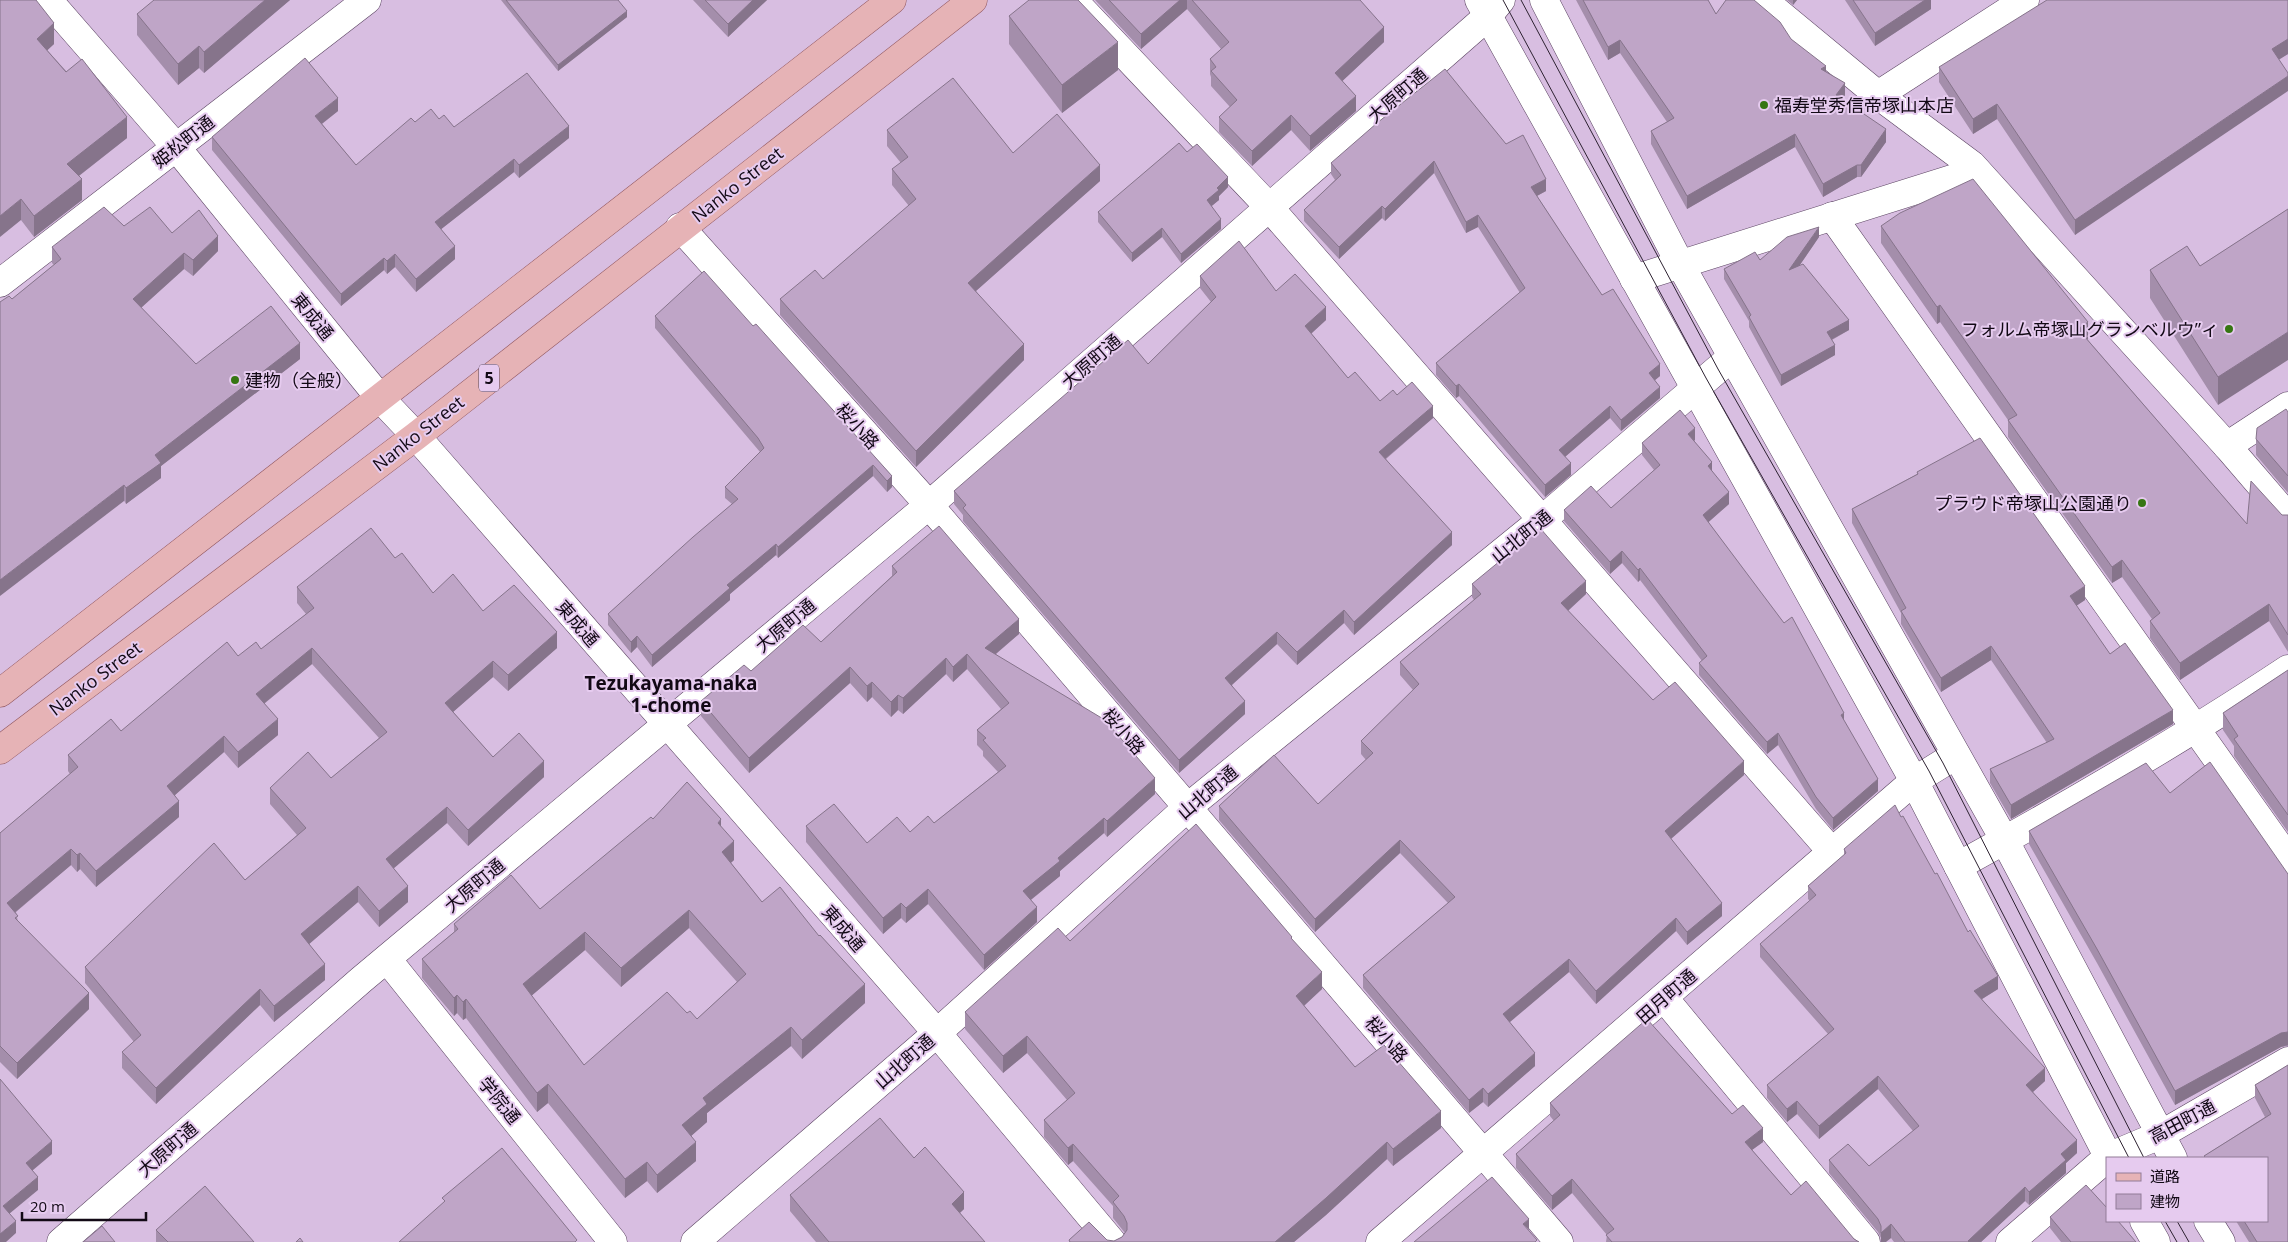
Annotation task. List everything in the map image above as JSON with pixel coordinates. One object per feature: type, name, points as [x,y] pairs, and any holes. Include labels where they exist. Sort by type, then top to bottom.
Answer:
[{"type":"main road","points":[[0,693],[892,0]]},
{"type":"main road","name":"Nanko Street","points":[[0,750],[416,436],[680,227],[973,0]]},
{"type":"street","name":"東成通","points":[[48,0],[176,147],[379,397],[416,436],[936,1033],[1112,1242]]},
{"type":"street","name":"姫松町通","points":[[0,283],[367,0]]},
{"type":"street","points":[[1073,0],[1268,206],[1832,852]]},
{"type":"street","points":[[1544,0],[1680,264],[2005,841],[2167,1147]]},
{"type":"street","points":[[1763,0],[1878,95],[1977,171],[2227,446],[2288,517]]},
{"type":"street","points":[[1878,95],[2024,0]]},
{"type":"street","points":[[1489,5],[1634,280],[1914,781],[2107,1157]]},
{"type":"street","name":"大原町通","points":[[61,1242],[387,959],[929,504],[1268,206],[1489,5]]},
{"type":"street","points":[[1634,280],[1977,171]]},
{"type":"street","points":[[1832,216],[2288,859]]},
{"type":"street","name":"桜小路","points":[[680,227],[929,504],[1559,1242]]},
{"type":"street","name":"山北町通","points":[[695,1242],[936,1033],[1188,807],[1543,519],[1732,357]]},
{"type":"street","points":[[2227,446],[2288,406]]},
{"type":"street","points":[[1958,866],[2005,841],[2196,730],[2288,669]]},
{"type":"street","name":"田月町通","points":[[1380,1242],[1914,781],[1956,755]]},
{"type":"street","name":"学院通","points":[[387,959],[614,1242]]},
{"type":"street","points":[[1664,998],[1866,1242]]},
{"type":"street","name":"高田町通","points":[[2113,1157],[2167,1147],[2288,1060]]},
{"type":"street","name":"高田町通","points":[[2010,1242],[2106,1160]]},
{"type":"street","points":[[2145,1222],[2156,1242]]},
{"type":"street","points":[[2209,1222],[2221,1242]]},
{"type":"building","points":[[0,0],[36,0],[54,23],[37,39],[66,72],[82,59],[127,117],[67,164],[82,179],[34,216],[21,199],[0,216]]},
{"type":"building","points":[[154,0],[265,0],[204,52],[199,46],[178,64],[137,14]]},
{"type":"building","points":[[506,0],[618,0],[627,11],[558,65]]},
{"type":"building","points":[[705,0],[753,0],[728,24]]},
{"type":"building","points":[[1029,0],[1078,0],[1118,42],[1062,85],[1009,16]]},
{"type":"building","points":[[1109,0],[1180,0],[1141,34]]},
{"type":"building","points":[[1192,0],[1360,0],[1384,27],[1335,73],[1356,96],[1310,136],[1291,115],[1252,151],[1219,117],[1237,100],[1211,71],[1216,67],[1210,59],[1229,42]]},
{"type":"building","points":[[1583,0],[1708,0],[1716,14],[1726,0],[1754,0],[1780,22],[1791,39],[1826,66],[1821,69],[1845,83],[1836,95],[1886,129],[1861,165],[1857,165],[1823,184],[1795,134],[1687,196],[1651,131],[1674,118],[1620,40],[1608,47]]},
{"type":"building","points":[[1853,0],[1925,0],[1875,33]]},
{"type":"building","points":[[2047,0],[2288,0],[2288,39],[2272,49],[2288,73],[2288,76],[2075,220],[1997,104],[1973,119],[1939,67]]},
{"type":"building","points":[[305,58],[338,98],[315,116],[356,165],[411,118],[415,122],[431,109],[439,119],[444,115],[454,127],[527,73],[569,126],[519,165],[514,159],[435,222],[455,246],[416,279],[395,254],[387,261],[384,258],[341,294],[212,137]]},
{"type":"building","points":[[1445,69],[1506,144],[1523,135],[1546,179],[1531,187],[1602,295],[1613,289],[1660,364],[1649,373],[1660,387],[1621,420],[1610,406],[1559,450],[1571,463],[1545,485],[1459,384],[1456,386],[1436,363],[1525,288],[1478,215],[1466,222],[1434,161],[1385,209],[1382,206],[1339,247],[1304,210],[1341,175],[1331,163],[1377,123]]},
{"type":"building","points":[[953,78],[1013,153],[1057,114],[1100,165],[968,283],[1024,344],[916,451],[780,299],[815,270],[823,279],[916,199],[892,169],[908,157],[887,130]]},
{"type":"building","points":[[1179,143],[1187,152],[1197,144],[1228,177],[1217,188],[1219,190],[1207,200],[1221,219],[1181,254],[1162,228],[1132,253],[1098,212]]},
{"type":"building","points":[[1973,179],[2088,322],[2078,329],[2247,524],[2251,481],[2282,515],[2288,515],[2288,635],[2269,604],[2180,663],[2150,621],[2160,613],[2122,560],[2112,567],[2008,420],[2017,415],[1940,305],[1937,307],[1881,226],[1900,213]]},
{"type":"building","points":[[104,207],[124,226],[150,207],[172,233],[199,210],[218,236],[193,260],[184,253],[133,299],[196,364],[271,306],[300,343],[155,455],[161,463],[126,488],[124,485],[0,580],[0,302],[9,296],[12,299],[61,259],[52,247]]},
{"type":"building","name":"フォルム帝塚山グランベルウ”ィ","points":[[2288,209],[2288,332],[2218,377],[2150,270],[2187,246],[2200,266]]},
{"type":"building","points":[[1819,227],[1789,270],[1803,264],[1849,320],[1827,332],[1835,345],[1781,375],[1749,317],[1751,315],[1724,269],[1755,252],[1760,260],[1787,237]]},
{"type":"building","points":[[1239,241],[1276,291],[1295,274],[1326,307],[1305,326],[1348,378],[1355,372],[1380,401],[1393,390],[1397,395],[1412,382],[1433,406],[1379,452],[1452,532],[1354,622],[1344,610],[1297,652],[1277,632],[1225,678],[1245,701],[1179,760],[963,508],[966,505],[954,491],[1128,340],[1148,364],[1216,297],[1200,276]]},
{"type":"building","points":[[704,271],[753,326],[756,324],[892,476],[887,481],[873,465],[778,547],[776,544],[727,585],[730,588],[652,655],[637,636],[631,642],[608,614],[738,499],[725,487],[764,448],[758,438],[655,316]]},
{"type":"building","points":[[2286,409],[2288,412],[2288,476],[2256,439],[2257,428]]},
{"type":"building","points":[[1680,410],[1695,428],[1688,434],[1712,462],[1708,466],[1729,492],[1703,515],[1784,623],[1792,617],[1844,713],[1841,715],[1878,779],[1833,818],[1816,797],[1778,733],[1767,742],[1699,663],[1707,656],[1640,568],[1638,570],[1622,551],[1610,562],[1564,510],[1591,486],[1611,508],[1660,465],[1642,443]]},
{"type":"building","points":[[1980,438],[2085,586],[2070,596],[2110,654],[2125,643],[2173,710],[2011,805],[1990,769],[2054,739],[1991,646],[1941,678],[1901,611],[1906,608],[1852,509]]},
{"type":"building","points":[[939,526],[1019,619],[985,648],[1105,720],[1155,778],[1107,821],[1104,818],[1058,858],[1060,861],[1023,891],[1037,907],[984,955],[928,889],[906,908],[901,903],[883,918],[806,826],[834,804],[867,843],[897,817],[910,832],[928,816],[934,823],[1006,766],[983,740],[986,738],[977,730],[1009,703],[967,654],[953,667],[946,658],[903,698],[898,695],[891,702],[872,682],[867,686],[850,667],[749,758],[701,701],[744,665],[751,671],[803,625],[821,642],[897,572],[892,566]]},
{"type":"building","points":[[371,528],[395,558],[402,553],[433,593],[453,574],[483,611],[514,585],[557,632],[508,675],[493,661],[445,703],[493,757],[519,733],[544,761],[468,830],[447,807],[386,859],[408,886],[379,911],[358,886],[301,934],[325,964],[274,1006],[260,989],[156,1088],[122,1052],[141,1035],[85,967],[214,843],[245,880],[306,828],[270,788],[308,752],[331,778],[387,732],[312,648],[256,694],[278,719],[238,752],[224,736],[167,786],[179,801],[96,871],[80,853],[77,855],[71,849],[7,903],[18,916],[15,918],[89,993],[17,1063],[0,1046],[0,833],[78,767],[68,755],[111,719],[121,731],[227,642],[238,656],[256,642],[261,649],[314,608],[297,587]]},
{"type":"building","points":[[1540,528],[1586,581],[1561,603],[1653,700],[1675,682],[1744,761],[1665,831],[1722,903],[1687,932],[1676,918],[1596,991],[1569,959],[1503,1014],[1535,1053],[1488,1094],[1483,1088],[1469,1100],[1363,975],[1455,897],[1400,840],[1315,919],[1219,806],[1274,755],[1318,804],[1373,753],[1361,741],[1419,684],[1400,662],[1481,594],[1472,584]]},
{"type":"building","points":[[2288,670],[2288,815],[2234,739],[2238,736],[2223,713]]},
{"type":"building","points":[[2210,762],[2288,874],[2288,1032],[2281,1033],[2175,1091],[2097,949],[2029,831],[2146,763],[2170,793]]},
{"type":"building","points":[[687,782],[721,819],[718,823],[734,841],[722,852],[762,902],[780,887],[819,936],[865,984],[802,1040],[791,1027],[703,1098],[707,1104],[682,1125],[696,1142],[657,1175],[647,1162],[625,1179],[548,1084],[537,1093],[466,999],[463,1002],[457,995],[454,998],[422,959],[458,929],[454,924],[511,875],[540,909],[651,817],[653,819]],"holes":[[[689,910],[746,974],[697,1019],[690,1011],[687,1013],[667,992],[584,1065],[523,984],[585,932],[621,968]]]},
{"type":"building","points":[[1895,805],[1935,874],[1937,873],[1968,932],[1970,930],[1998,976],[1974,991],[2045,1068],[2026,1085],[2077,1140],[2061,1154],[2066,1160],[2029,1192],[2025,1187],[1969,1242],[1905,1242],[1891,1224],[1881,1233],[1878,1219],[1829,1160],[1848,1144],[1869,1166],[1919,1126],[1878,1076],[1819,1126],[1797,1101],[1787,1109],[1767,1085],[1834,1029],[1760,944],[1816,895],[1808,886],[1846,853],[1844,849]]},
{"type":"building","points":[[1196,824],[1291,938],[1322,972],[1296,996],[1355,1067],[1384,1045],[1441,1111],[1393,1149],[1387,1142],[1275,1242],[1070,1242],[1069,1240],[1089,1222],[1107,1240],[1114,1241],[1122,1237],[1127,1230],[1124,1216],[1113,1202],[1119,1196],[1073,1144],[1068,1148],[1044,1120],[1075,1093],[1027,1036],[1003,1056],[965,1012],[1058,928],[1070,941]]},
{"type":"building","points":[[1647,1019],[1732,1114],[1743,1105],[1763,1128],[1745,1142],[1791,1195],[1806,1181],[1854,1239],[1859,1242],[1612,1242],[1606,1235],[1614,1229],[1572,1179],[1552,1196],[1516,1154],[1560,1115],[1550,1103]]},
{"type":"building","points":[[2288,1065],[2288,1242],[2257,1242],[2245,1222],[2268,1222],[2268,1157],[2204,1156],[2271,1114],[2255,1085]]},
{"type":"building","points":[[0,1079],[52,1141],[26,1163],[38,1177],[3,1206],[16,1221],[0,1234]]},
{"type":"building","points":[[880,1118],[914,1158],[925,1147],[964,1192],[952,1204],[985,1242],[829,1242],[790,1195]]},
{"type":"building","points":[[502,1148],[577,1240],[575,1242],[399,1242],[445,1201],[442,1198]]},
{"type":"building","points":[[1492,1177],[1529,1219],[1523,1224],[1537,1240],[1535,1242],[1414,1242]]},
{"type":"building","points":[[2086,1185],[2106,1207],[2106,1222],[2119,1222],[2136,1242],[2071,1242],[2050,1217]]},
{"type":"building","points":[[205,1186],[254,1242],[168,1242],[156,1230]]},
{"type":"building","points":[[102,1226],[115,1242],[83,1242]]},
{"type":"tram line","points":[[1503,0],[1706,378],[1929,771],[2128,1157]]},
{"type":"tram line","points":[[1521,0],[1718,369],[1943,763],[2143,1157]]},
{"type":"tram line","points":[[2166,1222],[2177,1242]]},
{"type":"tram line","points":[[2178,1222],[2189,1242]]},
{"type":"place","name":"福寿堂秀信帝塚山本店","points":[[1764,105]]},
{"type":"place","name":"フォルム帝塚山グランベルウ”ィ","points":[[2229,329]]},
{"type":"place","name":"建物（全般）","points":[[235,380]]},
{"type":"place","name":"プラウド帝塚山公園通り","points":[[2142,503]]},
{"type":"district","name":"Tezukayama-naka 1-chome","points":[[671,694]]}]
